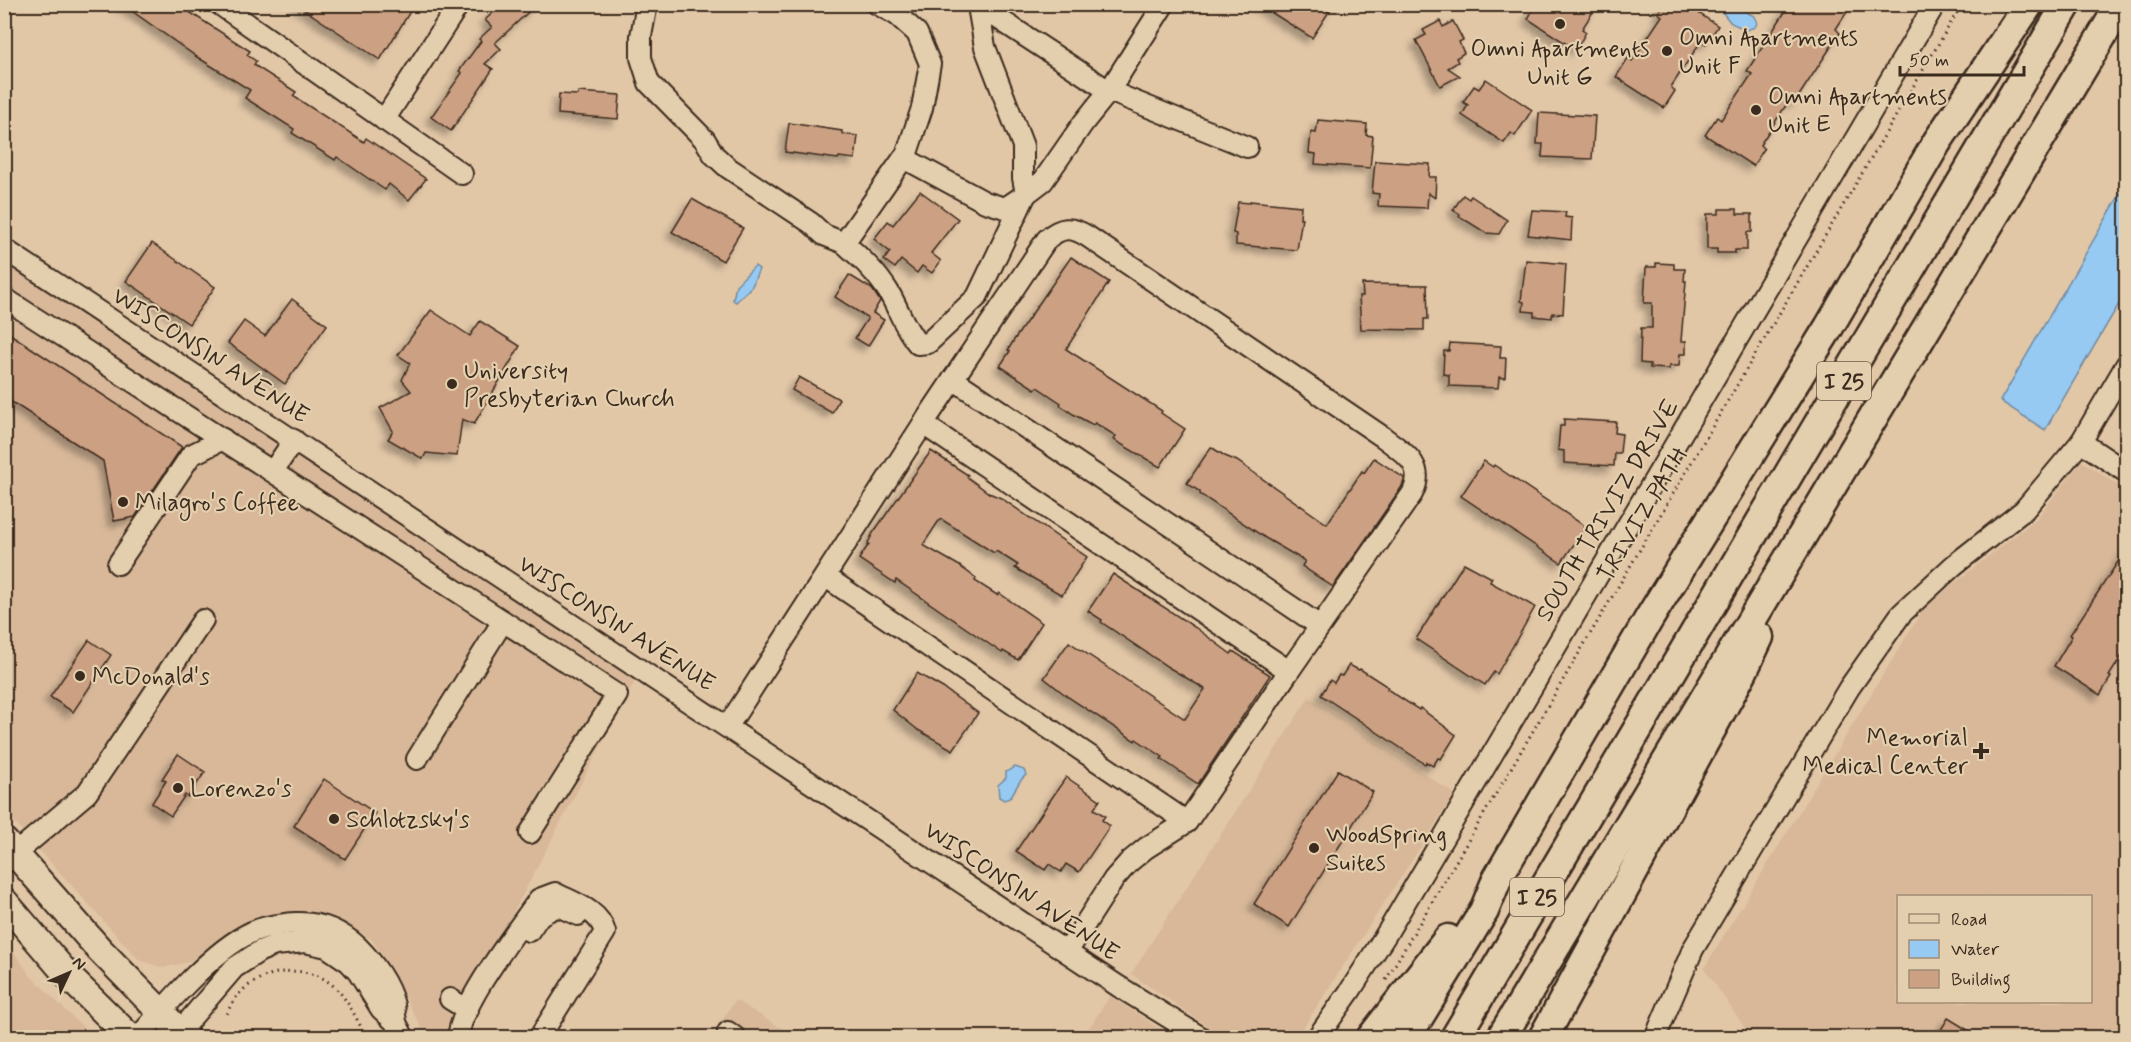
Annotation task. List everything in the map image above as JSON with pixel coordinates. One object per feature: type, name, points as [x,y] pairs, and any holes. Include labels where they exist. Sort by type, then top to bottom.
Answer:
[{"type":"highway","points":[[1406,1038],[1484,911],[1497,879],[1650,617],[1829,327],[1937,142],[2029,4]]},
{"type":"highway","name":"I 25","points":[[1455,1038],[2067,4]]},
{"type":"highway","name":"I 25","points":[[1501,1038],[2121,4]]},
{"type":"highway","points":[[1543,1038],[1743,671],[1830,486]]},
{"type":"highway","points":[[1371,1038],[1474,904],[1497,879]]},
{"type":"main road","points":[[8,853],[180,1035]]},
{"type":"main road","points":[[4,901],[69,977],[130,1038]]},
{"type":"street","points":[[219,4],[462,174]]},
{"type":"street","points":[[384,120],[459,4]]},
{"type":"street","points":[[647,4],[640,36],[641,57],[649,83],[705,140],[714,155],[727,167],[812,223],[824,235],[844,243],[870,267],[882,283],[909,333],[918,344],[928,343],[977,297],[1026,194],[1023,178],[1023,146],[985,47],[977,5]]},
{"type":"street","points":[[844,243],[908,153],[922,108],[930,64],[917,33],[897,15],[877,4]]},
{"type":"street","points":[[904,158],[985,202],[1005,208],[1043,181],[1109,91],[1164,4]]},
{"type":"street","name":"SOUTH TRIVIZ DRIVE","points":[[1317,1038],[1387,933],[1935,4]]},
{"type":"street","points":[[977,5],[1109,91],[1247,147]]},
{"type":"street","points":[[729,726],[923,424],[1047,239],[1057,231],[1070,228],[1087,236],[1383,437],[1409,457],[1414,464],[1417,484],[1187,822],[1146,848],[1129,862],[1114,879],[1067,952]]},
{"type":"street","name":"WISCONSIN AVENUE","points":[[4,249],[729,726],[1067,952],[1202,1038]]},
{"type":"street","points":[[4,298],[617,695]]},
{"type":"street","points":[[1657,1038],[1693,949],[1849,688],[1901,614],[1954,565],[2024,510],[2081,442],[2127,365]]},
{"type":"street","points":[[953,379],[1320,626]]},
{"type":"street","points":[[923,424],[1289,671]]},
{"type":"street","points":[[118,564],[191,455],[223,439]]},
{"type":"street","points":[[273,471],[294,440]]},
{"type":"street","points":[[2081,442],[2127,472]]},
{"type":"street","points":[[826,577],[1187,822]]},
{"type":"street","points":[[8,853],[87,793],[203,620]]},
{"type":"street","points":[[417,759],[503,621]]},
{"type":"street","points":[[530,833],[635,666]]},
{"type":"street","points":[[458,1038],[459,1026],[470,1005],[539,899],[555,893],[590,910],[603,922],[605,932],[539,1038]]},
{"type":"street","points":[[138,1038],[159,1013],[212,961],[239,939],[254,931],[272,926],[303,923],[317,924],[341,934],[366,955],[394,1004],[400,1030]]},
{"type":"street","points":[[180,1035],[234,968],[260,951],[292,942],[317,944],[338,953],[358,972],[381,1010],[400,1030]]},
{"type":"street","points":[[450,999],[470,1005]]},
{"type":"path","name":"TRIVIZ PATH","points":[[1382,987],[1962,4]]},
{"type":"path","points":[[227,1014],[234,1000],[251,985],[274,973],[301,971],[322,978],[338,992],[367,1038]]},
{"type":"shaded area","points":[[5,261],[636,679],[448,1037],[426,1037],[390,967],[372,940],[338,919],[298,911],[239,924],[189,962],[163,968],[139,960],[5,812]]},
{"type":"shaded area","name":"Memorial Medical Center","points":[[2082,461],[2126,490],[2126,1037],[1751,1037],[1704,968],[1925,606],[2036,519]]},
{"type":"shaded area","points":[[1309,697],[1455,794],[1297,1037],[1223,1037],[1131,974]]},
{"type":"shaded area","points":[[5,940],[30,975],[93,1037],[5,1037]]},
{"type":"shaded area","points":[[1110,996],[1173,1037],[1083,1037]]},
{"type":"shaded area","points":[[735,1000],[796,1037],[711,1038]]},
{"type":"water","points":[[1726,5],[1739,5],[1744,11],[1754,16],[1757,23],[1755,27],[1747,30],[1731,23],[1723,13]]},
{"type":"water","points":[[2126,184],[2126,292],[2045,430],[2000,401]]},
{"type":"water","points":[[755,266],[759,269],[752,286],[736,302],[733,300],[736,285]]},
{"type":"water","points":[[1015,767],[1024,770],[1026,775],[1010,798],[1004,800],[999,797],[998,785],[1006,778],[1006,772]]},
{"type":"building","points":[[122,4],[177,4],[250,51],[247,55],[256,61],[254,65],[296,92],[293,96],[364,142],[366,138],[426,179],[409,200],[389,184],[385,190],[337,157],[335,160],[292,133],[294,129],[245,98],[250,90],[197,57]]},
{"type":"building","points":[[296,4],[402,4],[411,10],[380,60]]},
{"type":"building","points":[[502,4],[537,4],[495,43],[501,49],[485,64],[493,69],[451,131],[431,117],[462,73],[459,71],[481,41],[479,39],[492,27],[485,20]]},
{"type":"building","points":[[1258,4],[1334,4],[1312,38]]},
{"type":"building","name":"Omni Apartments Unit G","points":[[1536,4],[1598,4],[1582,29],[1586,32],[1576,50],[1528,19]]},
{"type":"building","name":"Omni Apartments Unit F","points":[[1664,4],[1685,4],[1718,26],[1706,44],[1701,41],[1671,87],[1675,91],[1664,108],[1616,77],[1628,58],[1632,61],[1662,16],[1658,13]]},
{"type":"building","points":[[1790,4],[1852,4],[1836,29],[1840,33],[1795,102],[1790,99],[1760,145],[1764,149],[1753,166],[1705,135],[1717,117],[1721,120],[1752,74],[1747,71]]},
{"type":"building","points":[[1440,21],[1443,27],[1453,21],[1463,40],[1459,42],[1464,53],[1456,58],[1458,62],[1448,68],[1460,76],[1440,86],[1416,40],[1426,35],[1423,30]]},
{"type":"building","points":[[1486,79],[1532,110],[1515,136],[1511,133],[1504,143],[1462,115],[1468,105],[1463,102],[1474,86],[1479,89]]},
{"type":"building","points":[[578,92],[620,95],[618,119],[558,114],[559,94],[578,95]]},
{"type":"building","points":[[1539,113],[1595,116],[1592,159],[1542,157],[1543,144],[1537,144]]},
{"type":"building","points":[[1318,120],[1367,124],[1366,135],[1373,136],[1370,168],[1315,164],[1316,154],[1309,153],[1311,132],[1316,133]]},
{"type":"building","points":[[789,123],[842,131],[842,134],[858,136],[855,159],[785,152]]},
{"type":"building","points":[[1375,161],[1430,164],[1429,177],[1436,177],[1435,198],[1428,193],[1427,208],[1378,206],[1379,194],[1372,193]]},
{"type":"building","points":[[920,191],[958,219],[931,253],[941,261],[932,273],[922,266],[917,273],[901,260],[895,268],[884,260],[890,252],[874,239],[888,221],[893,225]]},
{"type":"building","points":[[1463,195],[1469,199],[1471,196],[1507,220],[1499,234],[1486,233],[1453,210]]},
{"type":"building","points":[[692,199],[743,228],[723,261],[672,232]]},
{"type":"building","points":[[1250,201],[1301,206],[1300,218],[1302,218],[1297,250],[1236,245],[1236,234],[1233,233],[1238,202],[1250,203]]},
{"type":"building","points":[[1719,209],[1737,209],[1737,214],[1752,214],[1752,232],[1747,232],[1747,250],[1717,253],[1717,249],[1707,249],[1707,214],[1719,214]]},
{"type":"building","points":[[1532,210],[1566,212],[1565,217],[1572,218],[1571,240],[1528,235]]},
{"type":"building","points":[[152,243],[215,287],[189,324],[126,281]]},
{"type":"building","points":[[1071,257],[1109,282],[1066,349],[1162,411],[1161,413],[1185,429],[1160,467],[1114,440],[1116,436],[1095,423],[1093,425],[1073,414],[1037,387],[1035,389],[1000,366],[1014,340]]},
{"type":"building","points":[[1526,260],[1566,264],[1563,314],[1552,313],[1552,318],[1534,316],[1534,312],[1523,311],[1524,302],[1521,301]]},
{"type":"building","points":[[1656,263],[1674,264],[1674,269],[1685,269],[1681,341],[1686,341],[1686,354],[1680,354],[1679,366],[1669,366],[1669,369],[1650,368],[1650,364],[1640,363],[1641,328],[1652,328],[1652,303],[1644,303],[1646,267],[1656,267]]},
{"type":"building","points":[[849,275],[872,289],[880,301],[873,313],[884,320],[868,346],[855,338],[868,318],[835,297]]},
{"type":"building","points":[[1362,284],[1427,285],[1428,319],[1424,319],[1424,330],[1361,329],[1359,296],[1363,296]]},
{"type":"building","points":[[292,299],[327,325],[285,384],[228,343],[244,321],[265,336]]},
{"type":"building","name":"University Presbyterian Church","points":[[431,310],[470,336],[480,321],[520,346],[474,424],[462,419],[457,456],[426,453],[423,459],[388,439],[393,431],[380,408],[411,391],[402,380],[410,363],[398,355]]},
{"type":"building","points":[[4,330],[182,447],[135,517],[114,521],[103,461],[4,397]]},
{"type":"building","points":[[1450,343],[1501,346],[1500,358],[1506,358],[1505,378],[1499,377],[1498,388],[1449,386],[1449,375],[1443,374],[1444,351],[1449,351]]},
{"type":"building","points":[[799,377],[839,399],[832,413],[792,390]]},
{"type":"building","points":[[1564,419],[1616,422],[1615,433],[1622,434],[1620,453],[1615,453],[1614,466],[1564,463],[1564,451],[1558,450],[1560,426],[1564,426]]},
{"type":"building","points":[[1211,447],[1237,461],[1327,524],[1362,471],[1364,473],[1374,458],[1404,478],[1404,481],[1333,587],[1302,566],[1305,561],[1267,539],[1187,483]]},
{"type":"building","points":[[931,451],[968,475],[967,477],[989,493],[1001,498],[1087,557],[1062,595],[1015,568],[1018,565],[996,551],[994,553],[941,519],[938,522],[923,545],[958,565],[976,578],[975,581],[997,595],[999,593],[1042,623],[1018,660],[1003,651],[1002,653],[896,580],[895,583],[859,559],[873,533]]},
{"type":"building","points":[[1484,461],[1493,467],[1494,465],[1586,527],[1561,563],[1461,496]]},
{"type":"building","points":[[2127,548],[2127,648],[2100,695],[2054,666],[2072,636],[2070,635]]},
{"type":"building","points":[[1464,563],[1492,578],[1490,582],[1535,607],[1497,674],[1494,672],[1485,685],[1416,639]]},
{"type":"building","points":[[1113,574],[1196,628],[1231,654],[1233,651],[1270,675],[1198,784],[1161,759],[1163,757],[1068,697],[1044,678],[1069,642],[1185,719],[1205,689],[1168,667],[1088,611]]},
{"type":"building","name":"McDonald's","points":[[89,640],[111,655],[73,712],[50,697]]},
{"type":"building","points":[[1349,665],[1360,669],[1388,687],[1387,689],[1419,710],[1420,708],[1456,735],[1441,759],[1438,758],[1433,766],[1426,762],[1425,764],[1321,695],[1330,680],[1334,683]]},
{"type":"building","points":[[917,673],[978,713],[953,750],[918,730],[893,710]]},
{"type":"building","name":"Lorenzo's","points":[[178,754],[205,772],[188,797],[185,795],[171,816],[152,803],[166,781],[162,779]]},
{"type":"building","name":"WoodSpring Suites","points":[[1338,770],[1373,792],[1289,927],[1254,904]]},
{"type":"building","points":[[1066,777],[1100,800],[1094,809],[1105,816],[1102,820],[1110,826],[1079,872],[1066,864],[1061,872],[1049,864],[1045,870],[1016,851]]},
{"type":"building","name":"Schlotzsky's","points":[[324,779],[375,813],[345,859],[294,826]]},
{"type":"building","points":[[1948,1018],[1981,1038],[1936,1038]]},
{"type":"place","name":"Omni Apartments Unit G","points":[[1560,24]]},
{"type":"place","name":"Omni Apartments Unit F","points":[[1667,51]]},
{"type":"place","name":"Omni Apartments Unit E","points":[[1756,110]]},
{"type":"place","name":"University Presbyterian Church","points":[[452,384]]},
{"type":"place","name":"Milagro's Coffee","points":[[123,502]]},
{"type":"place","name":"McDonald's","points":[[80,676]]},
{"type":"place","name":"Memorial Medical Center","points":[[1981,751]]},
{"type":"place","name":"Lorenzo's","points":[[178,788]]},
{"type":"place","name":"Schlotzsky's","points":[[334,819]]},
{"type":"place","name":"WoodSpring Suites","points":[[1314,848]]}]
